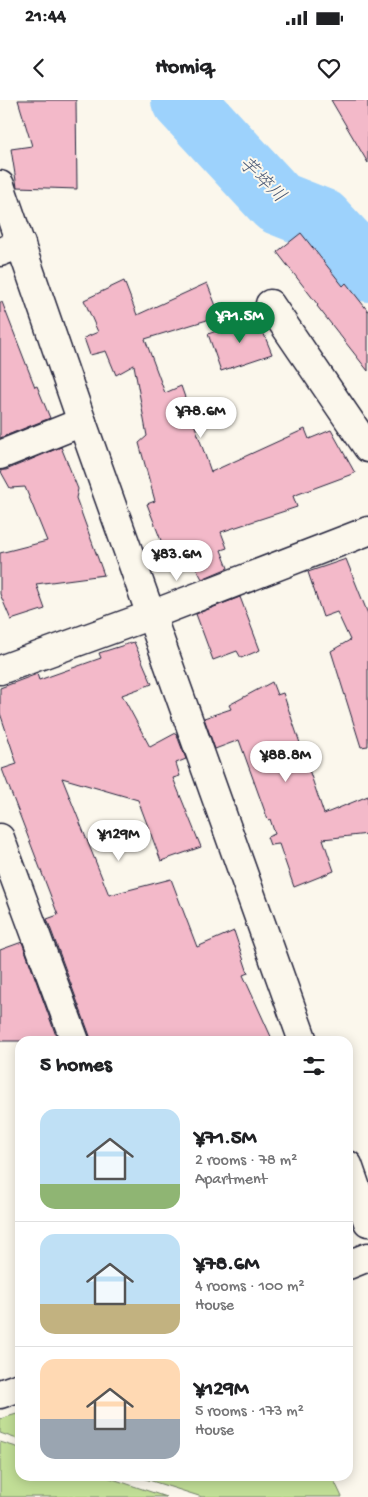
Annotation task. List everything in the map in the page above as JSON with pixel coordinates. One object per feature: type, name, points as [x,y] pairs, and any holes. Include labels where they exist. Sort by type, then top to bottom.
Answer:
[{"type":"street","points":[[0,185],[11,248],[82,422],[301,1036]]},
{"type":"street","points":[[270,304],[368,448]]},
{"type":"street","points":[[0,455],[82,422]]},
{"type":"street","points":[[0,670],[151,615],[368,531]]},
{"type":"street","points":[[0,838],[73,1036]]},
{"type":"street","points":[[353,1179],[368,1222]]},
{"type":"street","points":[[353,1263],[368,1257]]},
{"type":"street","points":[[0,1394],[15,1389]]},
{"type":"green space","points":[[15,1414],[15,1438],[0,1433],[0,1419]]},
{"type":"green space","points":[[0,1442],[15,1446],[15,1481],[119,1481],[166,1497],[0,1497]]},
{"type":"green space","points":[[152,1481],[334,1481],[342,1497],[202,1497]]},
{"type":"building","points":[[18,100],[76,100],[77,189],[17,187],[11,149],[32,146]]},
{"type":"building","points":[[331,100],[368,100],[368,163]]},
{"type":"building","points":[[301,233],[343,286],[346,283],[368,311],[368,371],[277,252]]},
{"type":"building","points":[[124,281],[137,315],[207,283],[220,316],[145,339],[165,393],[181,386],[211,472],[305,429],[309,439],[331,430],[355,473],[293,496],[297,507],[221,532],[227,548],[221,550],[228,568],[202,579],[185,546],[165,551],[147,504],[155,501],[139,443],[147,436],[134,365],[116,375],[106,351],[90,355],[84,338],[98,332],[84,300]]},
{"type":"building","points":[[0,302],[2,302],[35,387],[37,386],[50,418],[0,438]]},
{"type":"building","points":[[257,317],[272,354],[221,371],[208,334]]},
{"type":"building","points":[[61,447],[78,489],[76,498],[104,575],[36,584],[45,609],[11,620],[0,594],[0,553],[47,541],[25,487],[10,488],[0,470],[6,470]]},
{"type":"building","points":[[346,559],[368,614],[368,746],[361,747],[331,651],[350,640],[337,612],[323,617],[308,572]]},
{"type":"building","points":[[240,597],[260,650],[241,658],[237,651],[213,660],[196,614]]},
{"type":"building","points":[[134,642],[152,684],[122,695],[150,747],[176,733],[186,759],[176,763],[180,776],[173,778],[201,847],[161,861],[138,800],[62,778],[109,895],[171,879],[197,947],[234,931],[248,973],[243,975],[271,1036],[90,1036],[47,919],[58,915],[2,769],[17,764],[0,713],[0,688],[37,674],[39,680],[101,658],[99,653]]},
{"type":"building","points":[[272,682],[277,695],[283,693],[324,814],[368,796],[368,834],[323,839],[334,871],[294,887],[279,844],[270,845],[267,837],[275,834],[270,819],[268,820],[239,740],[215,749],[204,718],[231,709],[229,705]]},
{"type":"building","points":[[22,942],[56,1036],[15,1036],[15,1041],[0,1041],[0,950]]},
{"type":"waterway","name":"芋埣川","points":[[183,100],[278,203],[321,220],[368,270]]}]
